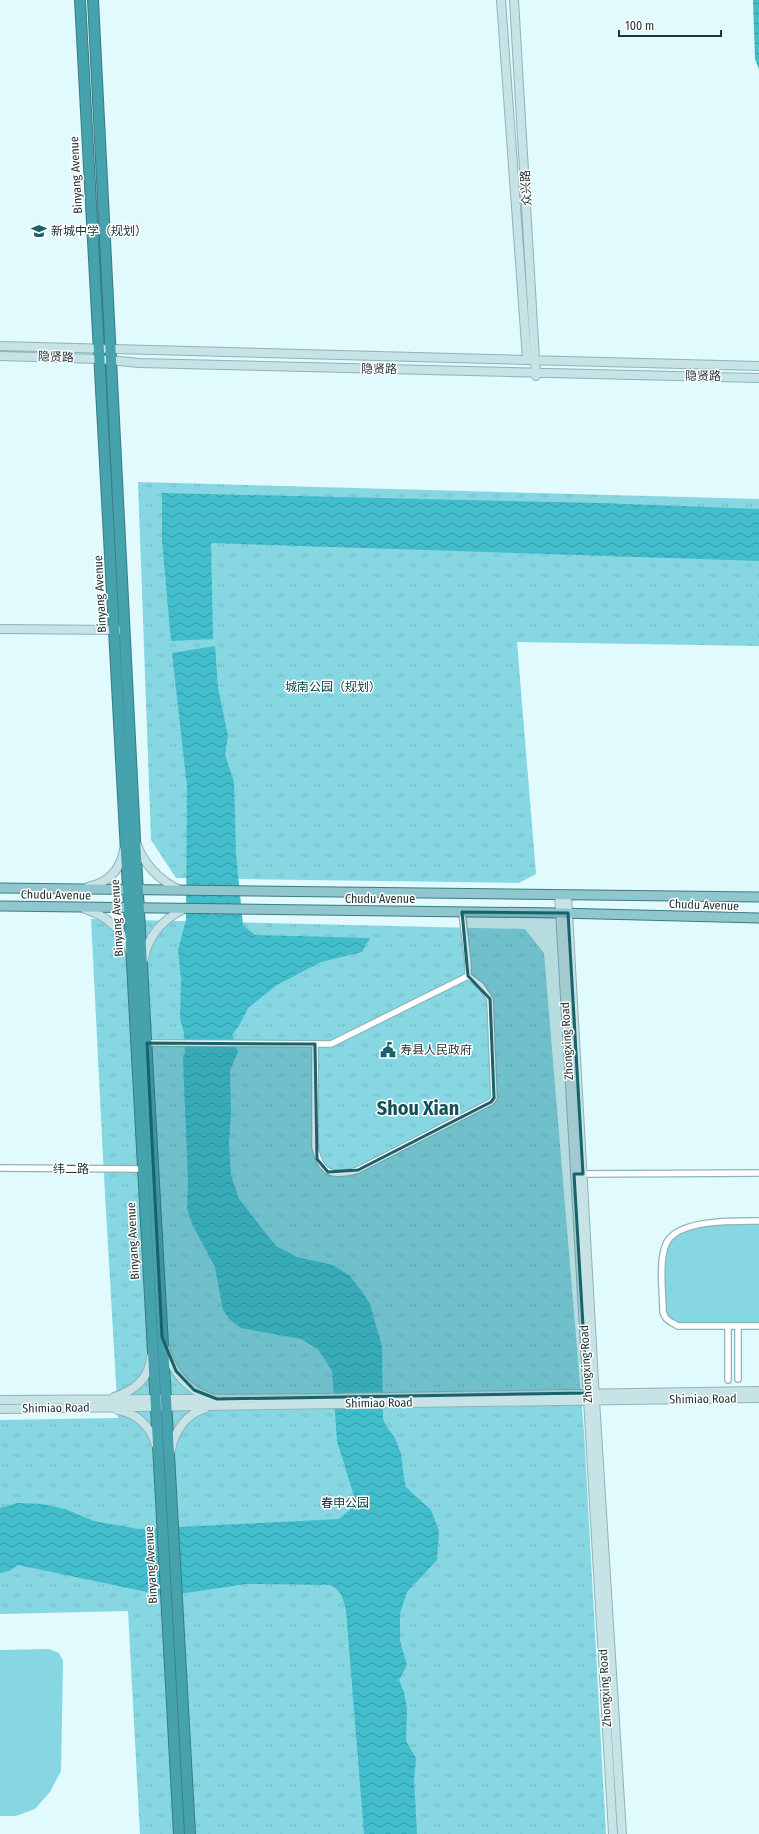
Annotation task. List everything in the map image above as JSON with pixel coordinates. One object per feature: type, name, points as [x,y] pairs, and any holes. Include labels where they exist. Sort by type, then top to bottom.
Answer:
[{"type":"highway","name":"Binyang Avenue","points":[[80,0],[115,630],[138,963],[142,1169],[152,1343],[161,1403]]},
{"type":"highway","name":"Binyang Avenue","points":[[93,0],[112,349],[125,630],[130,839]]},
{"type":"highway","name":"Binyang Avenue","points":[[138,963],[147,1043],[162,1337],[161,1403],[164,1460],[161,1506],[173,1620],[190,1834]]},
{"type":"highway","name":"Binyang Avenue","points":[[164,1460],[172,1506],[173,1620],[179,1834]]},
{"type":"main road","name":"Chudu Avenue","points":[[0,888],[759,897]]},
{"type":"main road","name":"Chudu Avenue","points":[[0,906],[560,913],[759,918]]},
{"type":"street","name":"众兴路","points":[[501,0],[527,360]]},
{"type":"street","name":"众兴路","points":[[514,0],[536,374]]},
{"type":"street","name":"隐贤路","points":[[0,346],[99,354],[112,360],[139,363],[536,374],[759,378]]},
{"type":"street","name":"隐贤路","points":[[0,356],[99,354],[112,349],[759,366]]},
{"type":"street","points":[[0,629],[125,630]]},
{"type":"street","points":[[79,889],[94,886],[111,878],[118,869],[130,839],[154,872],[168,884],[182,890]]},
{"type":"street","name":"Zhongxing Road","points":[[563,895],[560,913],[579,1174]]},
{"type":"street","name":"Zhongxing Road","points":[[563,895],[592,1395],[622,1834]]},
{"type":"street","points":[[80,907],[94,912],[117,928],[125,938],[138,963]]},
{"type":"street","points":[[138,963],[150,938],[169,919],[186,909]]},
{"type":"street","points":[[462,912],[468,963],[468,976]]},
{"type":"street","points":[[147,1043],[331,1044],[468,976]]},
{"type":"street","points":[[315,1044],[315,1147],[317,1159],[322,1167],[328,1172],[337,1174],[358,1170],[491,1102],[494,1098],[490,999],[481,986],[468,976]]},
{"type":"street","name":"纬二路","points":[[0,1168],[142,1169]]},
{"type":"street","points":[[579,1174],[759,1173]]},
{"type":"street","points":[[759,1221],[697,1224],[678,1230],[667,1242],[662,1263],[665,1318],[678,1326],[759,1326]]},
{"type":"street","points":[[728,1326],[728,1380]]},
{"type":"street","points":[[738,1326],[738,1380]]},
{"type":"street","points":[[162,1337],[169,1359],[184,1381],[194,1390],[216,1403]]},
{"type":"street","points":[[102,1404],[136,1388],[146,1375],[150,1362],[152,1343]]},
{"type":"street","name":"Shimiao Road","points":[[0,1409],[102,1404],[397,1400],[759,1391]]},
{"type":"street","name":"Zhongxing Road","points":[[592,1395],[613,1834]]},
{"type":"street","name":"Shimiao Road","points":[[592,1395],[759,1398]]},
{"type":"street","name":"Shimiao Road","points":[[0,1400],[102,1404]]},
{"type":"street","points":[[164,1460],[178,1430],[186,1420],[195,1412],[216,1403]]},
{"type":"street","points":[[102,1404],[126,1412],[139,1419],[154,1437],[164,1460]]},
{"type":"highlighted area","points":[[462,912],[568,913],[583,1174],[574,1174],[587,1393],[217,1399],[194,1390],[176,1371],[162,1337],[147,1043],[315,1044],[317,1159],[328,1172],[358,1170],[491,1102],[494,1098],[490,999],[468,976]]},
{"type":"green space","name":"城南公园（规划）","points":[[138,482],[759,499],[759,646],[517,642],[536,874],[519,883],[176,878],[151,840]]},
{"type":"green space","name":"春申公园","points":[[91,919],[525,929],[544,953],[584,1432],[606,1834],[140,1834],[128,1611],[0,1614],[0,1420],[118,1418]]},
{"type":"green space","points":[[759,1223],[759,1324],[679,1324],[667,1317],[665,1313],[665,1257],[669,1243],[675,1236],[684,1231],[705,1226]]},
{"type":"green space","points":[[49,1649],[59,1653],[63,1661],[61,1771],[50,1792],[35,1809],[16,1816],[0,1816],[0,1650]]},
{"type":"water","points":[[753,0],[759,0],[759,69],[755,59]]},
{"type":"water","points":[[162,493],[600,503],[759,509],[759,561],[211,543],[213,639],[171,641],[162,541]]},
{"type":"water","points":[[215,646],[218,688],[228,736],[225,755],[234,782],[236,854],[243,925],[255,935],[370,938],[362,952],[321,962],[277,985],[248,1008],[240,1024],[232,1035],[238,1052],[230,1071],[231,1111],[229,1144],[231,1175],[239,1199],[276,1246],[297,1257],[333,1265],[349,1275],[370,1304],[382,1347],[383,1419],[386,1426],[395,1438],[401,1454],[406,1487],[431,1510],[439,1531],[437,1560],[407,1592],[400,1613],[400,1641],[407,1665],[399,1680],[404,1692],[407,1709],[406,1741],[416,1758],[414,1780],[417,1834],[364,1834],[346,1610],[341,1595],[334,1587],[330,1585],[246,1584],[166,1596],[18,1565],[9,1571],[0,1573],[0,1508],[17,1503],[43,1504],[65,1509],[94,1521],[138,1529],[339,1519],[353,1507],[354,1496],[337,1441],[332,1371],[318,1349],[301,1339],[241,1328],[230,1320],[223,1310],[215,1267],[192,1224],[187,1209],[188,1179],[183,1059],[185,1053],[184,1033],[180,1019],[181,979],[178,950],[186,920],[187,786],[172,653]]},
{"type":"place","name":"新城中学（规划）","points":[[39,231]]},
{"type":"place","name":"寿县人民政府","points":[[388,1050]]},
{"type":"district","name":"Shou Xian","points":[[418,1108]]}]
